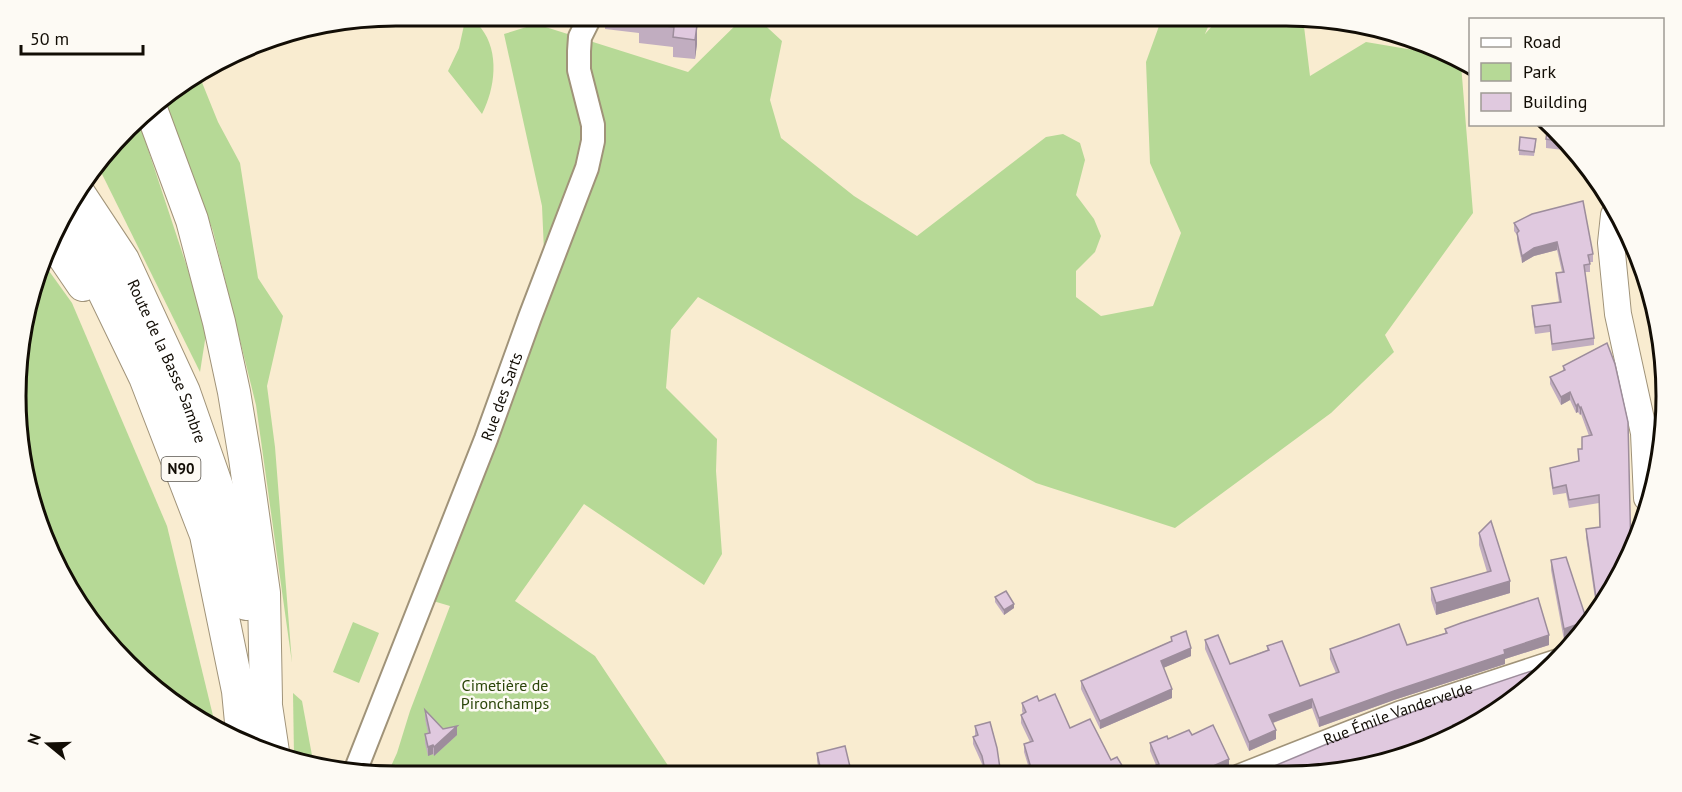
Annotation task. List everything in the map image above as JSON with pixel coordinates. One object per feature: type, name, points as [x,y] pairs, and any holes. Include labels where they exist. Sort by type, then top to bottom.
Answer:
[{"type":"highway","points":[[153,116],[192,220],[219,322],[234,392],[264,593],[266,700]]},
{"type":"highway","name":"Route de la Basse Sambre","points":[[83,199],[123,260],[184,392],[229,521],[266,700],[272,745]]},
{"type":"highway","name":"Route de la Basse Sambre","points":[[69,222],[145,377],[206,535],[238,691],[242,733]]},
{"type":"highway","points":[[57,247],[145,377]]},
{"type":"main road","points":[[1613,223],[1611,243],[1618,314],[1644,433],[1646,481]]},
{"type":"street","name":"Rue des Sarts","points":[[358,764],[486,439],[587,168],[593,141],[593,125],[579,70],[580,37],[586,26]]},
{"type":"street","name":"Rue Émile Vandervelde","points":[[1258,766],[1398,711],[1543,663]]},
{"type":"green space","points":[[464,26],[479,26],[491,48],[494,71],[490,93],[482,114],[448,71],[459,48]]},
{"type":"green space","name":"Cimetière de Pironchamps","points":[[530,26],[542,26],[688,72],[735,26],[766,26],[782,41],[770,100],[781,138],[854,196],[917,236],[1046,137],[1063,134],[1080,143],[1085,160],[1076,195],[1094,219],[1101,236],[1095,252],[1076,271],[1076,297],[1101,316],[1153,306],[1181,233],[1150,163],[1146,62],[1159,26],[1208,26],[1205,34],[1212,26],[1304,26],[1310,76],[1366,42],[1421,51],[1461,70],[1473,213],[1385,335],[1394,352],[1331,413],[1175,528],[1036,483],[698,297],[671,330],[666,388],[717,439],[716,471],[722,554],[704,585],[584,504],[515,601],[595,656],[668,766],[391,766],[450,606],[433,601],[546,296],[542,206],[504,34]]},
{"type":"green space","points":[[201,81],[218,122],[240,163],[258,278],[283,316],[267,386],[275,447],[292,663],[256,405],[213,231],[166,106]]},
{"type":"green space","points":[[141,128],[188,270],[206,334],[200,372],[101,172]]},
{"type":"green space","points":[[48,269],[72,303],[167,526],[214,718],[170,690],[152,675],[102,622],[75,581],[45,515],[29,444],[26,420],[26,372],[38,300]]},
{"type":"green space","points":[[353,622],[379,633],[359,683],[333,672]]},
{"type":"green space","points":[[293,693],[302,701],[312,757],[294,752]]},
{"type":"building","points":[[665,26],[697,26],[695,40],[673,37],[674,27]]},
{"type":"building","points":[[1547,133],[1554,140],[1546,139]]},
{"type":"building","points":[[1520,137],[1536,139],[1534,152],[1519,150]]},
{"type":"building","points":[[1583,201],[1593,254],[1588,255],[1590,264],[1584,265],[1594,338],[1552,344],[1550,325],[1535,327],[1532,306],[1561,302],[1556,273],[1564,272],[1557,242],[1534,248],[1522,256],[1517,233],[1519,231],[1514,223],[1532,214]]},
{"type":"building","points":[[1607,343],[1615,364],[1628,422],[1630,532],[1618,560],[1596,598],[1586,529],[1600,527],[1599,495],[1569,500],[1566,485],[1553,488],[1550,468],[1579,461],[1578,449],[1582,449],[1582,437],[1592,435],[1581,407],[1578,404],[1576,406],[1570,392],[1561,397],[1550,377],[1565,370],[1563,366]]},
{"type":"building","points":[[1491,521],[1510,581],[1436,603],[1431,588],[1491,571],[1479,533]]},
{"type":"building","points":[[1566,557],[1585,615],[1578,624],[1564,629],[1551,560]]},
{"type":"building","points":[[1006,591],[1014,604],[1004,610],[995,597]]},
{"type":"building","points":[[1538,598],[1549,635],[1504,650],[1505,654],[1319,718],[1312,699],[1269,715],[1276,730],[1249,742],[1205,640],[1218,635],[1230,664],[1269,650],[1267,646],[1282,641],[1300,686],[1339,672],[1330,649],[1399,624],[1407,645],[1447,633],[1445,629],[1461,623]]},
{"type":"building","points":[[1186,631],[1191,648],[1161,661],[1172,689],[1100,721],[1081,681],[1172,641],[1171,637]]},
{"type":"building","points":[[1536,669],[1512,690],[1471,717],[1405,747],[1334,763],[1274,766],[1327,744],[1442,701]]},
{"type":"building","points":[[1055,694],[1070,728],[1090,719],[1111,760],[1117,757],[1122,766],[1030,766],[1024,744],[1033,741],[1021,715],[1026,712],[1022,703],[1037,696],[1039,701]]},
{"type":"building","points":[[425,710],[443,729],[457,726],[434,747],[433,745],[428,747],[425,734],[430,733]]},
{"type":"building","points":[[990,722],[1000,766],[984,766],[973,737],[978,735],[975,726]]},
{"type":"building","points":[[1213,725],[1229,759],[1213,766],[1154,766],[1159,764],[1150,743],[1167,736],[1168,739],[1189,730],[1192,735]]},
{"type":"building","points":[[845,746],[850,766],[820,766],[817,753]]}]
